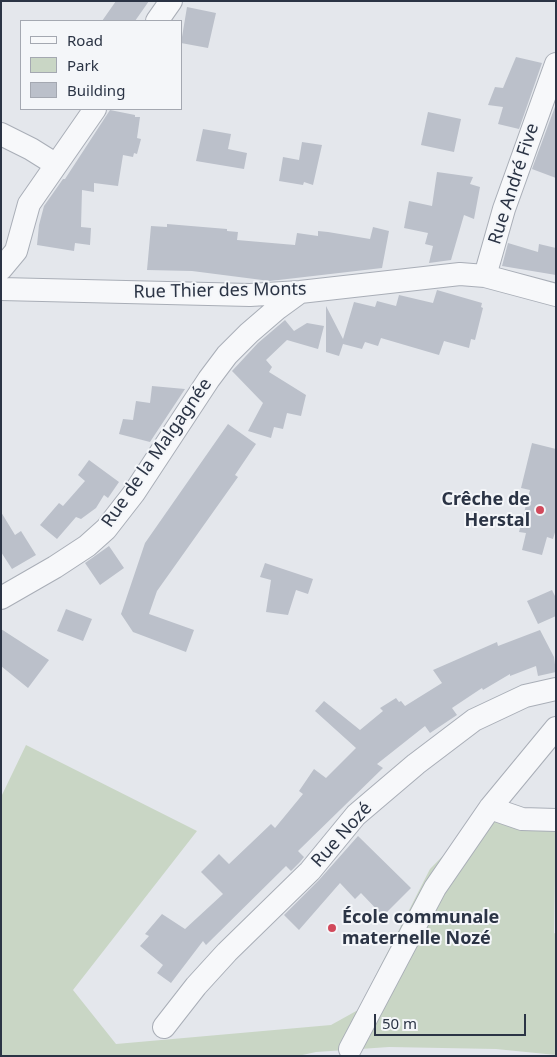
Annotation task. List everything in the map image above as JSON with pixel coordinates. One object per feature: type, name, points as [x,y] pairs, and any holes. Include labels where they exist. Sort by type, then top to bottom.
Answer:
[{"type":"street","points":[[158,20],[171,1]]},
{"type":"street","name":"Rue André Five","points":[[484,276],[504,209],[556,64]]},
{"type":"street","points":[[1,269],[16,250],[29,204],[93,110]]},
{"type":"street","points":[[1,134],[55,164]]},
{"type":"street","name":"Rue Thier des Monts","points":[[1,289],[250,295],[300,292],[460,274],[484,276],[556,295]]},
{"type":"street","name":"Rue de la Malgagnée","points":[[1,598],[87,546],[106,529],[134,493],[209,379],[227,356],[249,333],[300,292]]},
{"type":"street","name":"Rue Nozé","points":[[164,1027],[196,986],[227,952],[310,871],[356,815],[416,764],[474,720],[525,696],[556,689]]},
{"type":"street","points":[[350,1048],[435,888],[490,808],[556,728]]},
{"type":"street","points":[[490,808],[522,819],[556,820]]},
{"type":"green space","points":[[26,745],[197,831],[73,990],[116,1044],[331,1025],[358,1010],[430,869],[490,808],[556,820],[554,933],[556,934],[556,1055],[496,1049],[389,1047],[316,1052],[298,1056],[1,1056],[1,797]]},
{"type":"building","points":[[116,1],[149,1],[136,20],[103,20]]},
{"type":"building","points":[[187,7],[216,13],[208,48],[182,43]]},
{"type":"building","points":[[516,57],[542,63],[519,129],[498,124],[503,107],[488,105],[495,87],[503,88]]},
{"type":"building","points":[[556,104],[556,178],[532,169]]},
{"type":"building","points":[[110,110],[140,117],[137,138],[141,139],[137,154],[134,153],[133,157],[123,155],[118,186],[94,183],[94,192],[82,190],[81,227],[91,228],[90,245],[75,243],[74,251],[37,245],[39,225],[44,206],[63,179],[65,179]]},
{"type":"building","points":[[428,112],[461,119],[454,152],[421,145]]},
{"type":"building","points":[[203,129],[231,134],[228,149],[247,153],[244,169],[196,161]]},
{"type":"building","points":[[302,142],[322,145],[313,185],[304,182],[303,185],[279,181],[283,157],[299,160]]},
{"type":"building","points":[[437,172],[473,177],[470,184],[480,187],[474,219],[464,215],[451,260],[429,263],[433,246],[425,244],[428,233],[404,228],[409,201],[432,206]]},
{"type":"building","points":[[167,224],[227,229],[227,231],[238,232],[237,240],[295,245],[297,233],[318,236],[318,231],[370,239],[373,227],[389,231],[382,268],[270,281],[192,271],[147,270],[151,226],[167,227]]},
{"type":"building","points":[[508,243],[538,252],[539,244],[556,248],[556,275],[502,266]]},
{"type":"building","points":[[437,290],[482,303],[481,307],[483,308],[475,340],[471,339],[469,348],[444,341],[439,355],[381,338],[378,346],[365,342],[362,349],[343,344],[339,356],[326,352],[326,306],[343,339],[354,302],[375,307],[377,301],[396,306],[399,295],[433,303]]},
{"type":"building","points":[[285,320],[294,331],[307,323],[324,326],[318,349],[287,340],[266,360],[272,367],[269,372],[306,395],[301,416],[287,413],[283,429],[274,427],[271,438],[248,431],[263,403],[232,371],[258,343]]},
{"type":"building","points":[[152,386],[185,389],[150,442],[119,434],[123,419],[133,420],[136,401],[150,403]]},
{"type":"building","points":[[228,424],[256,444],[235,475],[238,477],[157,591],[149,614],[194,630],[186,652],[133,632],[121,614],[145,543]]},
{"type":"building","name":"Crêche de Herstal","points":[[532,443],[556,449],[556,529],[553,539],[547,537],[542,555],[522,550],[526,533],[519,532],[530,490],[521,488]]},
{"type":"building","points":[[89,460],[119,482],[108,498],[104,495],[96,508],[81,519],[76,517],[57,539],[40,525],[59,503],[63,506],[85,481],[78,475]]},
{"type":"building","points":[[1,512],[15,535],[21,531],[36,555],[12,569],[1,552]]},
{"type":"building","points":[[109,546],[124,568],[100,585],[85,563]]},
{"type":"building","points":[[265,563],[313,579],[308,594],[296,590],[288,615],[266,612],[271,580],[260,577]]},
{"type":"building","points":[[552,590],[556,598],[556,616],[538,624],[527,601]]},
{"type":"building","points":[[66,609],[92,619],[83,641],[57,631]]},
{"type":"building","points":[[1,629],[49,660],[28,688],[1,666]]},
{"type":"building","points":[[540,630],[554,657],[556,672],[538,676],[536,666],[510,676],[510,674],[483,690],[482,688],[452,708],[457,715],[430,733],[425,726],[377,764],[383,768],[298,851],[304,857],[300,862],[291,871],[286,866],[206,945],[203,941],[171,983],[157,973],[163,965],[140,946],[149,936],[145,934],[162,914],[185,929],[223,894],[201,872],[219,854],[229,864],[271,824],[275,828],[303,794],[299,791],[314,769],[326,778],[356,748],[315,711],[324,701],[360,730],[383,711],[380,708],[396,698],[405,706],[442,683],[433,670],[497,642],[498,646]]},
{"type":"building","points":[[358,836],[411,888],[383,916],[361,893],[355,899],[340,883],[299,930],[284,915],[319,880]]},
{"type":"place","name":"Crêche de Herstal","points":[[540,510]]},
{"type":"place","name":"École communale maternelle Nozé","points":[[332,928]]}]
